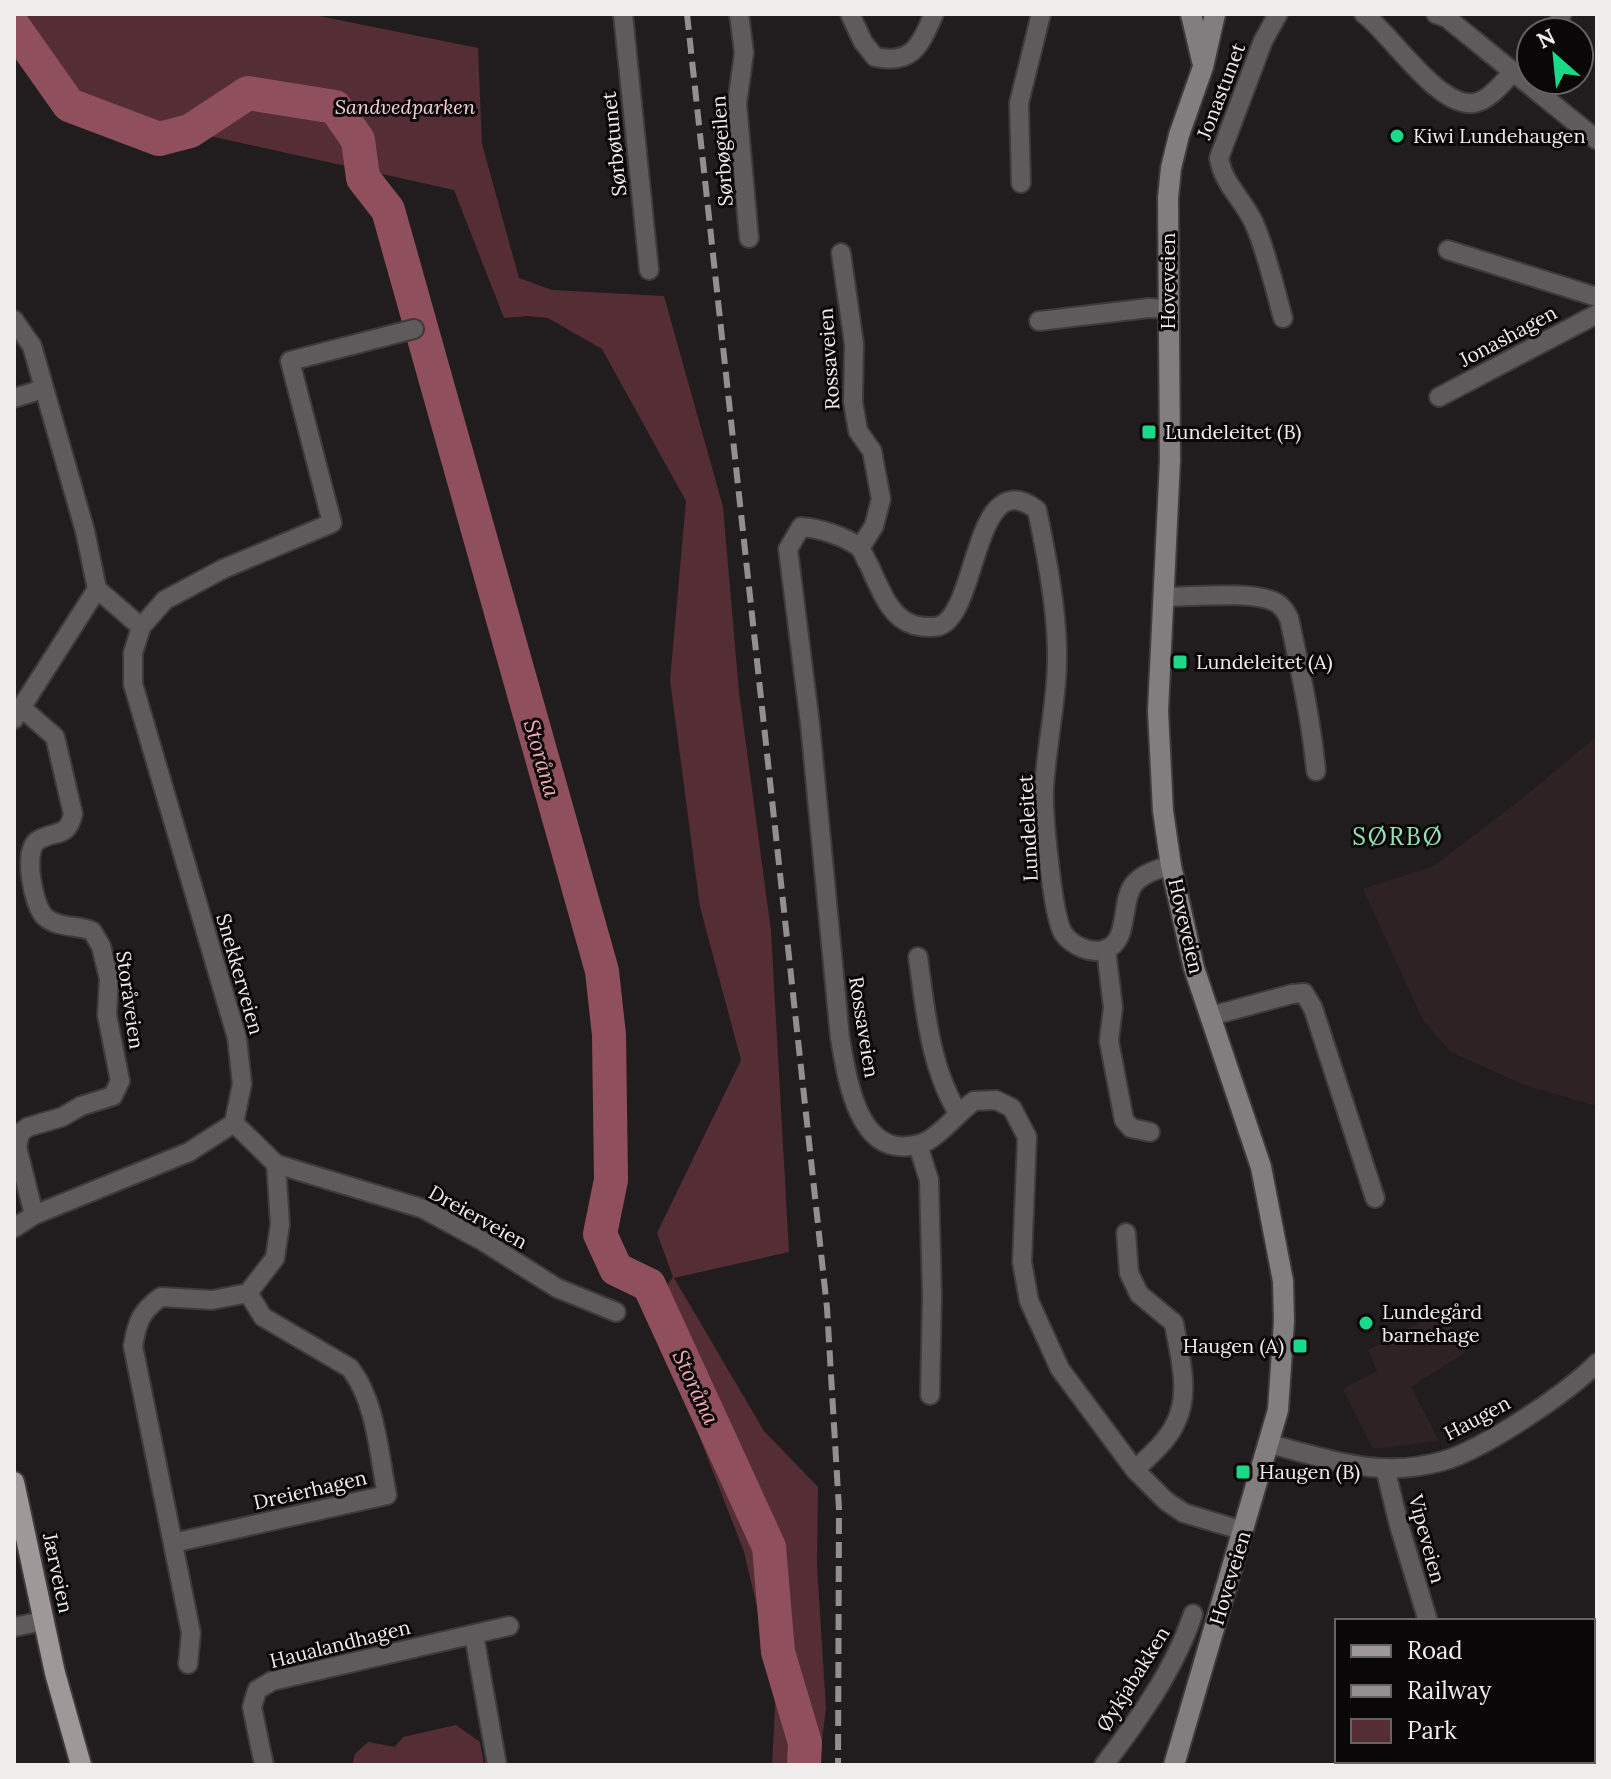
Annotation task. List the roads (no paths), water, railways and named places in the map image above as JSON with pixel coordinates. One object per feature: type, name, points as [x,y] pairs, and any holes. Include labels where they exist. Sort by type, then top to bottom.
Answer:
[{"type":"main road","points":[[1191,14],[1203,67]]},
{"type":"main road","name":"Hoveveien","points":[[1174,1765],[1269,1444],[1278,1410],[1282,1368],[1283,1281],[1261,1167],[1194,968],[1171,866],[1159,760],[1170,460],[1168,198],[1179,135],[1203,67],[1215,14]]},
{"type":"main road","name":"Jærveien","points":[[14,1482],[55,1673],[81,1765]]},
{"type":"main road","name":"Jærveien","points":[[55,1673],[69,1765]]},
{"type":"street","name":"Sørbøtunet","points":[[623,14],[649,270]]},
{"type":"street","name":"Sørbøgeilen","points":[[739,14],[744,53],[737,104],[749,238]]},
{"type":"street","points":[[850,14],[863,42],[875,57],[891,60],[908,56],[922,40],[934,14]]},
{"type":"street","points":[[1021,183],[1019,103],[1041,14]]},
{"type":"street","name":"Jonastunet","points":[[1278,14],[1263,41],[1219,158],[1228,185],[1250,214],[1283,318]]},
{"type":"street","points":[[1364,14],[1434,85],[1460,102],[1475,103],[1490,95],[1513,72]]},
{"type":"street","points":[[1443,15],[1590,134],[1597,115]]},
{"type":"street","points":[[1448,250],[1597,297]]},
{"type":"street","name":"Rossaveien","points":[[841,253],[854,344],[853,402],[858,431],[872,451],[881,499],[874,526],[860,548],[816,528],[801,527],[788,549],[810,724],[846,1075],[861,1116],[874,1138],[893,1148],[918,1145]]},
{"type":"street","points":[[1039,321],[1149,308],[1168,309]]},
{"type":"street","name":"Jonashagen","points":[[1439,397],[1597,314]]},
{"type":"street","points":[[14,320],[32,346],[85,531],[97,589],[141,627],[165,600],[223,569],[332,523],[290,361],[414,329]]},
{"type":"street","points":[[14,398],[43,389]]},
{"type":"street","name":"Lundeleitet","points":[[860,548],[891,609],[901,621],[922,627],[939,626],[952,618],[965,593],[987,522],[1002,504],[1015,500],[1027,502],[1037,510],[1057,644],[1057,680],[1044,791],[1056,913],[1062,932],[1072,943],[1087,950],[1106,949]]},
{"type":"street","points":[[18,714],[97,589]]},
{"type":"street","points":[[1163,597],[1256,596],[1284,608],[1289,618],[1312,732],[1316,771]]},
{"type":"street","name":"Snekkerveien","points":[[141,627],[133,653],[133,684],[237,1038],[242,1084],[234,1123]]},
{"type":"street","name":"Storåveien","points":[[18,714],[55,737],[73,814],[71,825],[63,832],[38,840],[31,850],[30,866],[36,903],[48,919],[92,931],[101,946],[109,979],[107,1015],[120,1081],[113,1096],[28,1127],[20,1133],[17,1147],[19,1161],[34,1215]]},
{"type":"street","points":[[1150,1132],[1131,1128],[1124,1120],[1109,1041],[1113,1007],[1106,949],[1113,944],[1123,927],[1133,884],[1157,869],[1171,866]]},
{"type":"street","points":[[918,957],[925,1011],[939,1070],[946,1093],[958,1113]]},
{"type":"street","points":[[1211,1016],[1304,993],[1313,1008],[1375,1198]]},
{"type":"street","points":[[930,1395],[932,1296],[929,1180],[918,1145],[932,1139],[974,1101],[996,1100],[1012,1108],[1027,1137],[1022,1262],[1029,1301],[1060,1369],[1135,1470],[1166,1501],[1184,1513],[1244,1531]]},
{"type":"street","points":[[14,1228],[34,1215],[189,1152],[234,1123]]},
{"type":"street","name":"Dreierveien","points":[[234,1123],[276,1164],[424,1209],[481,1240],[557,1288],[616,1312]]},
{"type":"street","points":[[188,1664],[191,1633],[133,1346],[137,1321],[147,1306],[161,1297],[212,1300],[248,1293],[275,1258],[280,1224],[276,1164]]},
{"type":"street","points":[[14,1215],[34,1215]]},
{"type":"street","points":[[1126,1233],[1129,1273],[1139,1294],[1174,1323],[1184,1385],[1177,1421],[1135,1470]]},
{"type":"street","name":"Dreierhagen","points":[[173,1543],[387,1495],[371,1418],[358,1378],[350,1368],[263,1317],[248,1293]]},
{"type":"street","name":"Haugen","points":[[1269,1444],[1363,1466],[1385,1468],[1442,1461],[1463,1453],[1527,1416],[1594,1371]]},
{"type":"street","name":"Vipeveien","points":[[1385,1468],[1427,1619]]},
{"type":"street","name":"Øykjabakken","points":[[1104,1765],[1139,1718],[1186,1638],[1193,1614]]},
{"type":"street","points":[[14,1627],[43,1621]]},
{"type":"street","name":"Haualandhagen","points":[[264,1765],[252,1707],[257,1690],[272,1681],[509,1626]]},
{"type":"street","points":[[474,1635],[497,1765]]},
{"type":"waterway","name":"Storåna","points":[[14,27],[69,105],[159,139],[190,131],[248,93],[335,107],[358,140],[363,178],[388,210],[602,971],[609,1035],[611,1180],[600,1234],[616,1269],[649,1285],[769,1547],[778,1652],[805,1743],[804,1765]]},
{"type":"railway","points":[[687,14],[827,1308],[839,1509],[838,1765]]},
{"type":"place","name":"Kiwi Lundehaugen","points":[[1397,136]]},
{"type":"place","name":"Lundeleitet (B)","points":[[1149,432]]},
{"type":"place","name":"Lundeleitet (A)","points":[[1180,662]]},
{"type":"place","name":"Lundegård barnehage","points":[[1366,1323]]},
{"type":"place","name":"Haugen (A)","points":[[1300,1346]]},
{"type":"place","name":"Haugen (B)","points":[[1243,1472]]},
{"type":"district","name":"SØRBØ","points":[[1398,837]]},
{"type":"park label","name":"Sandvedparken","points":[[405,107]]}]
